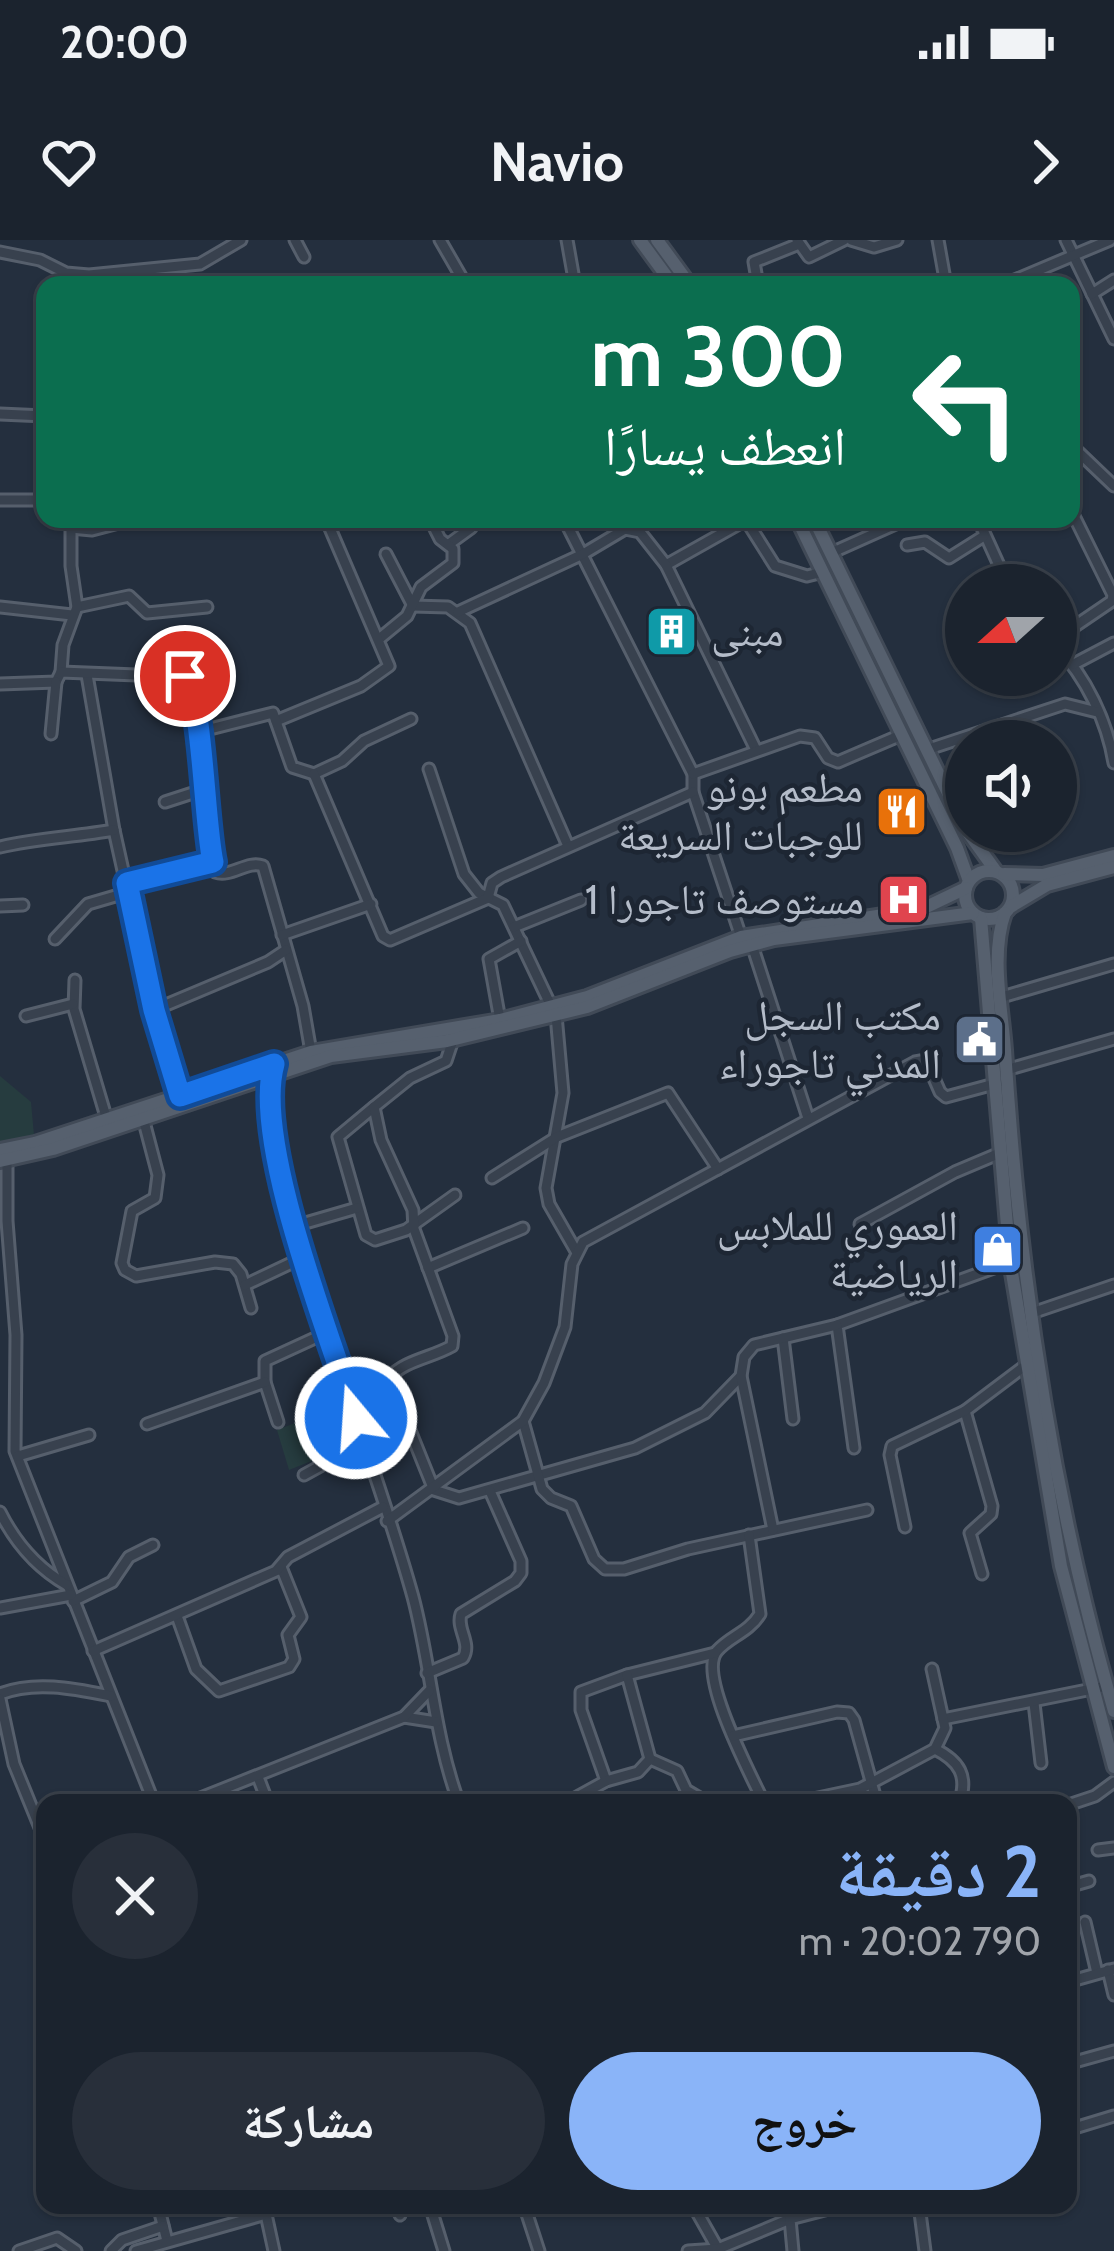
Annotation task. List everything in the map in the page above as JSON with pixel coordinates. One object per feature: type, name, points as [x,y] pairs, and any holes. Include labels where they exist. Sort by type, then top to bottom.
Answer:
[{"type":"main road","points":[[640,240],[666,276]]},
{"type":"main road","points":[[657,240],[683,276]]},
{"type":"main road","points":[[801,528],[968,884],[966,902],[977,915],[987,954],[1026,1365],[1061,1565],[1114,1766]]},
{"type":"main road","points":[[818,528],[945,785]]},
{"type":"main road","points":[[983,852],[1014,892],[1000,935],[1000,1153],[1067,1516],[1112,1699]]},
{"type":"main road","points":[[4,1156],[272,1070],[553,1011],[746,941],[922,909],[981,872],[1043,875],[1114,856]]},
{"type":"main road","points":[[871,921],[977,915],[989,919],[1047,885],[1114,867]]},
{"type":"main road","points":[[4,1156],[143,1118],[311,1052],[454,1035],[500,1020],[553,1011]]},
{"type":"street","points":[[98,276],[208,261],[241,240]]},
{"type":"street","points":[[295,240],[304,257]]},
{"type":"street","points":[[440,240],[461,276]]},
{"type":"street","points":[[567,240],[573,276]]},
{"type":"street","points":[[756,276],[754,262],[798,242],[809,257],[847,240],[874,247],[897,240]]},
{"type":"street","points":[[938,240],[944,276]]},
{"type":"street","points":[[1066,240],[1114,339]]},
{"type":"street","points":[[1025,276],[1110,240]]},
{"type":"street","points":[[0,255],[40,260],[62,276]]},
{"type":"street","points":[[151,271],[152,276]]},
{"type":"street","points":[[1092,294],[1114,280]]},
{"type":"street","points":[[0,414],[36,416]]},
{"type":"street","points":[[1080,454],[1114,486]]},
{"type":"street","points":[[0,500],[36,500]]},
{"type":"street","points":[[51,734],[63,645],[74,611],[71,528]]},
{"type":"street","points":[[276,722],[386,672],[388,661],[330,528]]},
{"type":"street","points":[[379,639],[413,606],[421,587],[453,563],[449,544],[434,528]]},
{"type":"street","points":[[449,544],[471,528]]},
{"type":"street","points":[[569,528],[693,774],[693,792],[808,1118]]},
{"type":"street","points":[[458,612],[583,554],[622,528]]},
{"type":"street","points":[[633,528],[651,541],[666,565],[756,750]]},
{"type":"street","points":[[666,565],[732,528]]},
{"type":"street","points":[[751,528],[775,566],[807,576],[823,572]]},
{"type":"street","points":[[831,554],[876,528]]},
{"type":"street","points":[[981,528],[998,564]]},
{"type":"street","points":[[1077,627],[1112,601],[1113,595],[1080,528]]},
{"type":"street","points":[[907,545],[926,542],[952,558],[984,536]]},
{"type":"street","points":[[386,554],[413,606]]},
{"type":"street","points":[[0,607],[74,611],[129,596],[146,613],[206,607]]},
{"type":"street","points":[[413,606],[441,606],[458,612],[476,633],[568,846]]},
{"type":"street","points":[[1077,662],[1114,644]]},
{"type":"street","points":[[1077,670],[1112,740],[1114,763]]},
{"type":"street","points":[[87,675],[114,830],[154,1010],[180,1096]]},
{"type":"street","points":[[0,684],[87,675],[185,676],[198,732],[213,862],[218,874],[256,863],[263,866],[311,1052]]},
{"type":"street","points":[[1065,704],[1081,675]]},
{"type":"street","points":[[928,749],[1065,704],[1097,712]]},
{"type":"street","points":[[198,732],[272,713],[292,766],[314,774],[342,761],[364,741],[411,719]]},
{"type":"street","points":[[693,774],[811,736],[828,758],[838,762],[901,735]]},
{"type":"street","points":[[387,1521],[523,1421],[544,1383],[565,1327],[576,1251],[549,1204],[546,1188],[563,1093],[553,1011],[503,905],[488,898],[464,874],[429,769]]},
{"type":"street","points":[[314,774],[383,936],[390,940],[488,898],[495,880],[693,792]]},
{"type":"street","points":[[165,802],[202,790]]},
{"type":"street","points":[[0,848],[40,838],[114,830]]},
{"type":"street","points":[[55,939],[88,904],[213,862]]},
{"type":"street","points":[[514,927],[580,900]]},
{"type":"street","points":[[282,935],[371,904]]},
{"type":"street","points":[[0,906],[23,905]]},
{"type":"street","points":[[500,1020],[489,959],[494,952],[521,941]]},
{"type":"street","points":[[154,1010],[286,950]]},
{"type":"street","points":[[1001,997],[1114,964]]},
{"type":"street","points":[[75,980],[73,1004],[107,1120]]},
{"type":"street","points":[[26,1016],[73,1004]]},
{"type":"street","points":[[454,1035],[446,1061],[410,1078],[338,1137],[366,1235],[375,1240],[413,1225],[455,1195]]},
{"type":"street","points":[[576,1251],[595,1234],[922,1060],[946,1097],[1114,1039]]},
{"type":"street","points":[[272,1070],[268,1090],[274,1140],[295,1226],[413,1598],[429,1691],[456,1794]]},
{"type":"street","points":[[492,1178],[557,1137],[668,1093],[718,1169]]},
{"type":"street","points":[[348,1394],[446,1351],[453,1342],[413,1225],[410,1202],[381,1140],[374,1107]]},
{"type":"street","points":[[143,1118],[159,1183],[155,1198],[132,1211],[122,1263],[125,1270],[136,1276],[228,1262],[238,1268],[251,1308]]},
{"type":"street","points":[[860,1224],[1000,1153]]},
{"type":"street","points":[[4,1156],[3,1222],[16,1335],[16,1454],[150,1794]]},
{"type":"street","points":[[295,1226],[357,1208]]},
{"type":"street","points":[[428,1268],[523,1228]]},
{"type":"street","points":[[244,1285],[304,1257]]},
{"type":"street","points":[[773,1530],[740,1376],[747,1351],[837,1325],[1017,1259]]},
{"type":"street","points":[[1032,1313],[1114,1285]]},
{"type":"street","points":[[837,1325],[854,1448]]},
{"type":"street","points":[[278,1422],[265,1382],[267,1359],[328,1331]]},
{"type":"street","points":[[782,1338],[793,1419]]},
{"type":"street","points":[[905,1527],[892,1446],[965,1411],[1026,1365]]},
{"type":"street","points":[[434,1490],[459,1498],[635,1448],[705,1413],[740,1376]]},
{"type":"street","points":[[389,1378],[434,1490]]},
{"type":"street","points":[[0,1379],[13,1379]]},
{"type":"street","points":[[147,1424],[265,1382]]},
{"type":"street","points":[[965,1411],[992,1506],[991,1514],[970,1533],[982,1574]]},
{"type":"street","points":[[523,1421],[536,1474],[551,1498],[571,1506],[593,1559],[605,1569],[625,1569],[688,1549],[867,1510]]},
{"type":"street","points":[[0,1453],[16,1454],[88,1435]]},
{"type":"street","points":[[304,1475],[364,1442]]},
{"type":"street","points":[[427,1672],[464,1658],[467,1648],[461,1614],[521,1573],[521,1561],[490,1491]]},
{"type":"street","points":[[93,1651],[280,1567],[288,1557],[383,1507]]},
{"type":"street","points":[[0,1512],[9,1531],[70,1593]]},
{"type":"street","points":[[606,1781],[579,1698],[586,1687],[715,1652],[744,1633],[760,1614],[749,1535]]},
{"type":"street","points":[[0,1608],[112,1582],[129,1557],[153,1545]]},
{"type":"street","points":[[177,1616],[196,1669],[219,1691],[291,1666],[294,1659],[288,1635],[301,1617],[280,1567]]},
{"type":"street","points":[[715,1652],[713,1679],[760,1794]]},
{"type":"street","points":[[836,1794],[860,1789],[935,1749],[944,1734],[932,1669]]},
{"type":"street","points":[[627,1675],[650,1759]]},
{"type":"street","points":[[36,1818],[14,1764],[0,1697],[16,1689],[53,1687],[111,1696]]},
{"type":"street","points":[[943,1719],[1092,1689],[1112,1699]]},
{"type":"street","points":[[212,1794],[404,1717],[429,1691]]},
{"type":"street","points":[[1034,1703],[1041,1763]]},
{"type":"street","points":[[734,1736],[849,1713],[875,1794]]},
{"type":"street","points":[[404,1717],[436,1722]]},
{"type":"street","points":[[935,1749],[960,1768],[962,1794]]},
{"type":"street","points":[[583,1794],[638,1772],[650,1759]]},
{"type":"street","points":[[650,1759],[677,1771],[693,1794]]},
{"type":"street","points":[[258,1777],[265,1794]]},
{"type":"street","points":[[1077,1802],[1114,1782]]},
{"type":"street","points":[[1098,1850],[1114,1848]]},
{"type":"street","points":[[1077,1884],[1089,1881]]},
{"type":"street","points":[[1085,1922],[1114,1995]]},
{"type":"street","points":[[1077,1979],[1106,1970]]},
{"type":"street","points":[[1077,2061],[1114,2051]]},
{"type":"street","points":[[1077,2127],[1114,2116]]},
{"type":"street","points":[[160,2214],[167,2241]]},
{"type":"street","points":[[136,2251],[252,2214]]},
{"type":"street","points":[[266,2214],[274,2251]]},
{"type":"street","points":[[433,2214],[444,2251]]},
{"type":"street","points":[[527,2214],[539,2251]]},
{"type":"street","points":[[698,2214],[718,2250]]},
{"type":"street","points":[[789,2214],[793,2251]]},
{"type":"street","points":[[688,2251],[718,2250],[807,2214]]},
{"type":"street","points":[[920,2214],[926,2251]]},
{"type":"street","points":[[110,2251],[122,2240],[163,2226]]},
{"type":"street","points":[[19,2251],[57,2238],[76,2251]]},
{"type":"green space","points":[[0,1076],[31,1102],[34,1135],[0,1142]]},
{"type":"green space","points":[[313,1416],[329,1454],[289,1470],[277,1430]]},
{"type":"place","name":"مبنى","points":[[672,631]]},
{"type":"place","name":"مطعم بونو للوجبات السريعة","points":[[902,811]]},
{"type":"place","name":"مستوصف تاجورا 1","points":[[903,899]]},
{"type":"place","name":"مكتب السجل المدني تاجوراء","points":[[980,1039]]},
{"type":"place","name":"العموري للملابس الرياضية","points":[[997,1249]]},
{"type":"route","points":[[185,676],[198,736],[205,826],[213,862],[127,883],[154,1010],[180,1096],[274,1064],[269,1105],[284,1185],[356,1418]]}]
